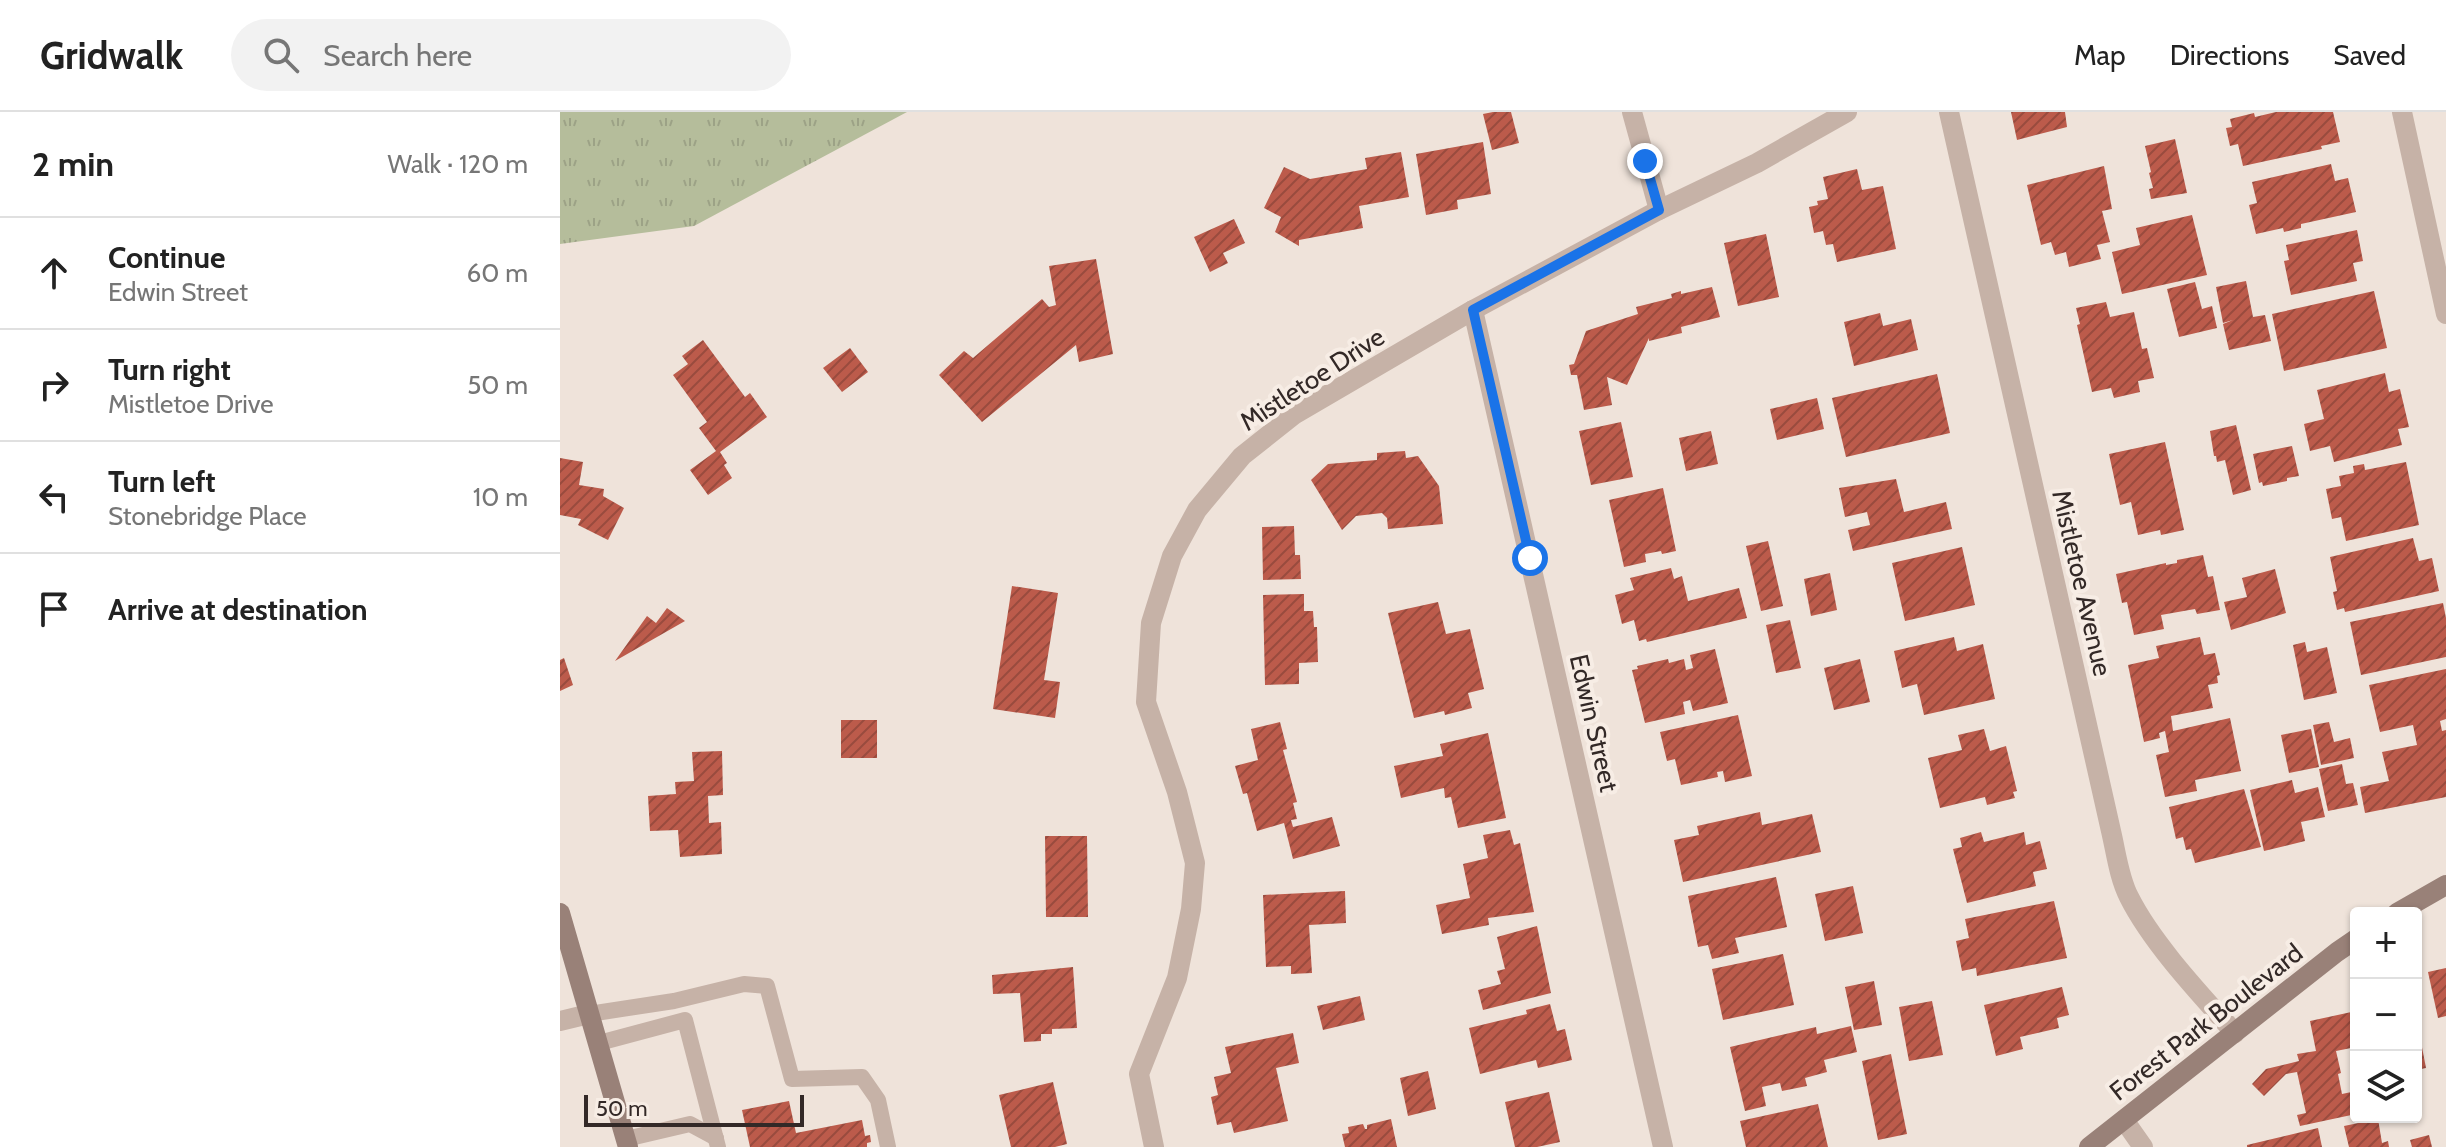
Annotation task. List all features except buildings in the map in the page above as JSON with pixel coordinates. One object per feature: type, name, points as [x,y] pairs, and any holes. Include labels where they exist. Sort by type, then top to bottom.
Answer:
[{"type":"main road","points":[[2408,907],[2446,885]]},
{"type":"main road","points":[[560,913],[627,1143]]},
{"type":"main road","name":"Forest Park Boulevard","points":[[2089,1147],[2350,943]]},
{"type":"street","points":[[1632,112],[1659,210]]},
{"type":"street","name":"Mistletoe Drive","points":[[1154,1147],[1139,1074],[1177,978],[1191,909],[1195,863],[1177,792],[1146,702],[1151,623],[1172,556],[1197,510],[1242,456],[1295,414],[1473,310],[1659,210],[1757,163],[1847,112]]},
{"type":"street","name":"Mistletoe Avenue","points":[[1949,112],[2128,895],[2173,961],[2235,1033]]},
{"type":"street","points":[[2402,112],[2446,314]]},
{"type":"street","name":"Edwin Street","points":[[1473,310],[1663,1147]]},
{"type":"street","points":[[560,1021],[589,1014]]},
{"type":"street","points":[[2124,1120],[2143,1147]]},
{"type":"lane","points":[[589,1014],[674,1001],[744,984],[767,986],[792,1079],[862,1077],[878,1100],[888,1147]]},
{"type":"lane","points":[[599,1043],[685,1020],[717,1143]]},
{"type":"lane","points":[[627,1143],[690,1124],[717,1143]]},
{"type":"green space","points":[[560,112],[907,112],[694,226],[560,244]]},
{"type":"route","points":[[1530,558],[1473,310],[1659,210],[1645,161]]}]
